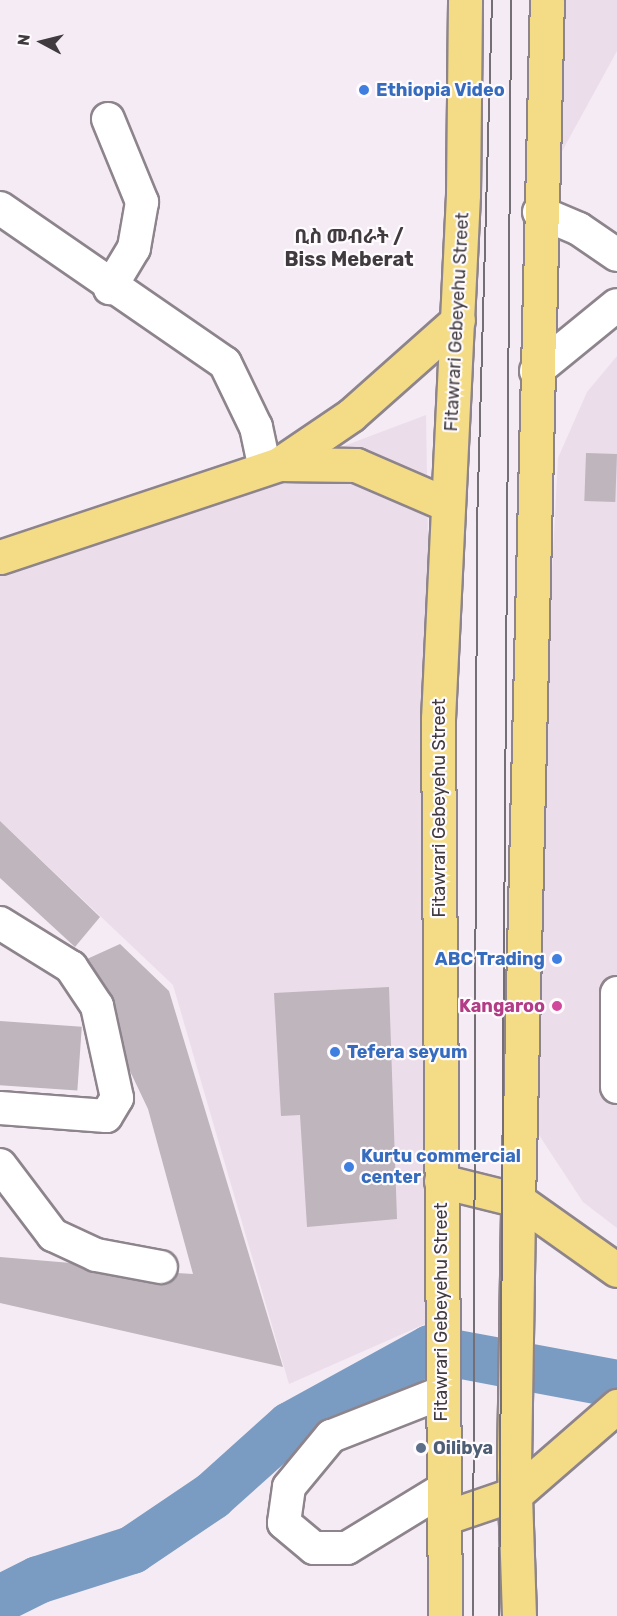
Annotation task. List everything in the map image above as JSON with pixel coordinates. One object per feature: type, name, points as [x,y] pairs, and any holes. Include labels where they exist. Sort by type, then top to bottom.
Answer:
[{"type":"main road","name":"Fitawrari Gebeyehu Street","points":[[445,1616],[441,1385],[438,719],[446,504],[458,320],[465,0]]},
{"type":"main road","points":[[519,1616],[518,1200],[539,212],[547,1]]},
{"type":"main road","points":[[0,557],[272,467],[351,415],[458,320]]},
{"type":"main road","points":[[272,467],[356,465],[446,504]]},
{"type":"main road","points":[[441,1181],[518,1200],[617,1270]]},
{"type":"main road","points":[[443,1504],[517,1493],[617,1406]]},
{"type":"street","points":[[108,119],[142,202],[134,248],[111,288]]},
{"type":"street","points":[[0,208],[111,288],[208,347],[225,363],[256,427],[272,467]]},
{"type":"street","points":[[539,212],[579,229],[617,255]]},
{"type":"street","points":[[536,371],[617,305]]},
{"type":"street","points":[[0,923],[71,968],[97,1006],[117,1098],[106,1116],[0,1108]]},
{"type":"street","points":[[617,993],[617,1087]]},
{"type":"street","points":[[0,1165],[53,1235],[96,1255],[161,1267]]},
{"type":"street","points":[[441,1385],[331,1436],[289,1487],[284,1523],[314,1548],[347,1548],[443,1504]]},
{"type":"shaded area","points":[[562,0],[617,0],[617,51],[543,186]]},
{"type":"shaded area","points":[[617,356],[617,1228],[583,1202],[537,1132],[545,706],[558,458],[587,392]]},
{"type":"shaded area","points":[[426,415],[441,1317],[289,1384],[173,985],[0,821],[0,562],[267,475]]},
{"type":"building","points":[[586,453],[617,454],[615,502],[584,501]]},
{"type":"building","points":[[0,821],[100,917],[75,947],[0,878]]},
{"type":"building","points":[[120,944],[169,991],[283,1367],[0,1303],[0,1257],[71,1263],[158,1285],[177,1273],[193,1274],[148,1109],[129,1069],[114,1002],[87,959]]},
{"type":"building","points":[[389,987],[397,1219],[307,1227],[300,1115],[281,1116],[274,993]]},
{"type":"building","points":[[0,1021],[82,1027],[77,1091],[0,1085]]},
{"type":"waterway","points":[[0,1599],[38,1580],[132,1550],[212,1496],[290,1426],[430,1349],[617,1384]]},
{"type":"tram line","points":[[473,1616],[477,525],[492,0]]},
{"type":"tram line","points":[[499,1616],[511,0]]},
{"type":"place","name":"Ethiopia Video","points":[[364,90]]},
{"type":"place","name":"ABC Trading","points":[[557,959]]},
{"type":"place","name":"Kangaroo","points":[[557,1006]]},
{"type":"place","name":"Tefera seyum","points":[[335,1052]]},
{"type":"place","name":"Kurtu commercial center","points":[[349,1167]]},
{"type":"place","name":"Oilibya","points":[[421,1448]]},
{"type":"district","name":"ቢስ መብራት / Biss Meberat","points":[[349,248]]}]
